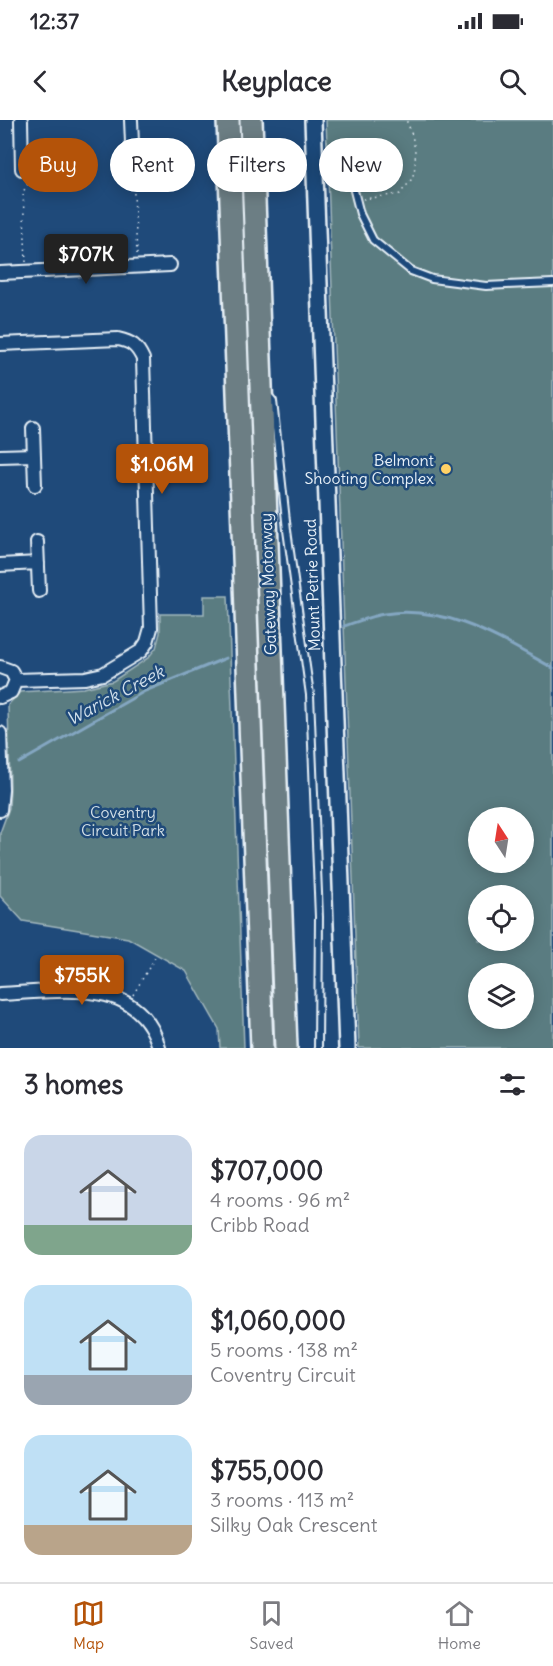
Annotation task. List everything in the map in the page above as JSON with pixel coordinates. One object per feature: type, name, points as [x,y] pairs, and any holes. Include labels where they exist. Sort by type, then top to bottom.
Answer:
[{"type":"highway","name":"Gateway Motorway","points":[[228,120],[262,1048]]},
{"type":"highway","name":"Gateway Motorway","points":[[251,120],[286,1048]]},
{"type":"street","points":[[21,120],[21,138]]},
{"type":"street","points":[[131,120],[132,138]]},
{"type":"street","name":"Mount Petrie Road","points":[[313,120],[347,1048]]},
{"type":"street","points":[[0,273],[170,265]]},
{"type":"street","points":[[0,344],[118,339],[129,341],[137,346],[143,359],[150,628],[147,642],[141,651],[103,674],[85,678],[16,680]]},
{"type":"street","points":[[33,428],[35,485]]},
{"type":"street","points":[[0,456],[34,455]]},
{"type":"street","points":[[37,542],[39,591]]},
{"type":"street","points":[[0,566],[38,563]]},
{"type":"street","points":[[0,667],[11,671],[16,680]]},
{"type":"street","points":[[0,697],[11,692],[16,680]]},
{"type":"street","points":[[0,733],[2,790],[0,810]]},
{"type":"street","points":[[0,994],[92,991],[116,997],[128,1003],[150,1028],[159,1048]]},
{"type":"lane","points":[[315,168],[338,166],[346,170],[350,175],[360,214],[373,240],[411,271],[432,279],[486,286],[553,283]]},
{"type":"lane","points":[[260,381],[273,401],[290,559],[310,695],[319,917],[318,1048]]},
{"type":"path","points":[[356,200],[400,194],[412,178],[415,160],[410,128],[406,120]]},
{"type":"path","points":[[23,192],[26,266]]},
{"type":"path","points":[[134,192],[137,261]]},
{"type":"path","points":[[128,1003],[157,954]]},
{"type":"green space","name":"Belmont Shooting Complex","points":[[326,120],[553,120],[553,1048],[359,1048],[329,192],[403,192],[403,138],[327,138]]},
{"type":"green space","name":"Coventry Circuit Park","points":[[204,596],[228,596],[244,1048],[220,1048],[219,1029],[186,971],[128,938],[23,921],[0,896],[0,833],[9,808],[10,787],[8,705],[20,692],[84,688],[113,681],[148,658],[156,648],[160,633],[160,614],[204,614]]},
{"type":"waterway","name":"Warick Creek","points":[[344,626],[384,614],[407,612],[430,614],[472,626],[553,668]]},
{"type":"waterway","name":"Warick Creek","points":[[314,635],[325,631]]},
{"type":"waterway","name":"Warick Creek","points":[[19,763],[145,691],[226,658]]},
{"type":"place","name":"Belmont Shooting Complex","points":[[446,469]]}]
